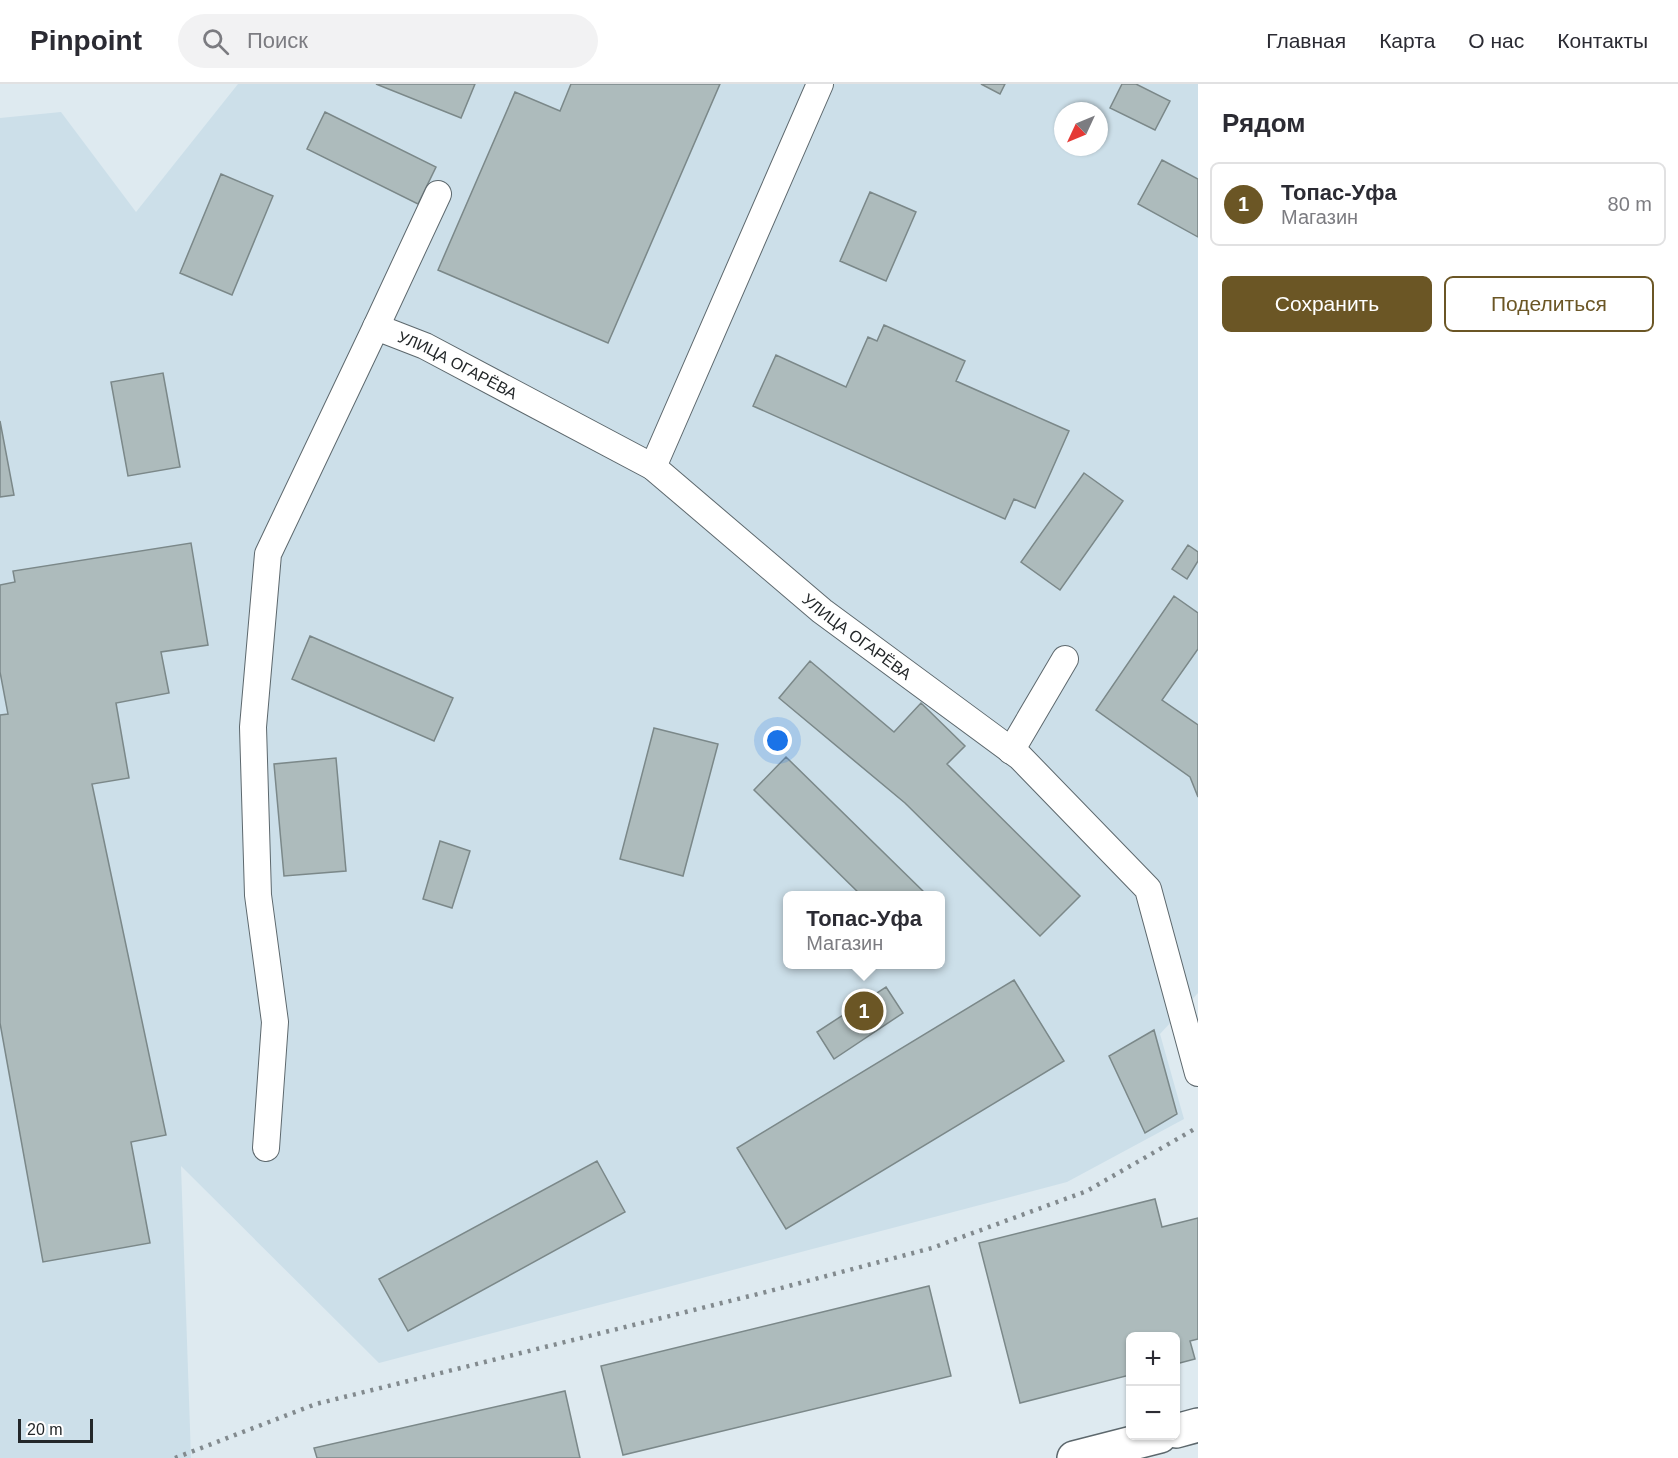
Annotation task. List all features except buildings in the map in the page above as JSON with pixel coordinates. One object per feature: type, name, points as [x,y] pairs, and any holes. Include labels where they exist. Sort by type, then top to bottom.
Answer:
[{"type":"main road","points":[[1180,1430],[1198,1425]]},
{"type":"main road","points":[[1074,1458],[1144,1440]]},
{"type":"street","points":[[653,467],[820,84]]},
{"type":"street","points":[[266,1148],[275,1022],[258,895],[254,727],[268,554],[438,194]]},
{"type":"street","name":"УЛИЦА ОГАРЁВА","points":[[376,327],[424,346],[653,467],[822,611],[1020,757],[1148,889],[1198,1073]]},
{"type":"street","points":[[1011,751],[1065,658]]},
{"type":"shaded area","points":[[238,84],[1198,84],[1198,993],[1160,1034],[1184,1119],[1067,1182],[379,1363],[181,1166],[191,1458],[0,1458],[0,118],[61,112],[136,212]]},
{"type":"railway","points":[[175,1458],[316,1404],[766,1292],[932,1248],[1087,1191],[1198,1127]]},
{"type":"place","name":"Топас-Уфа","points":[[864,1011]]}]
